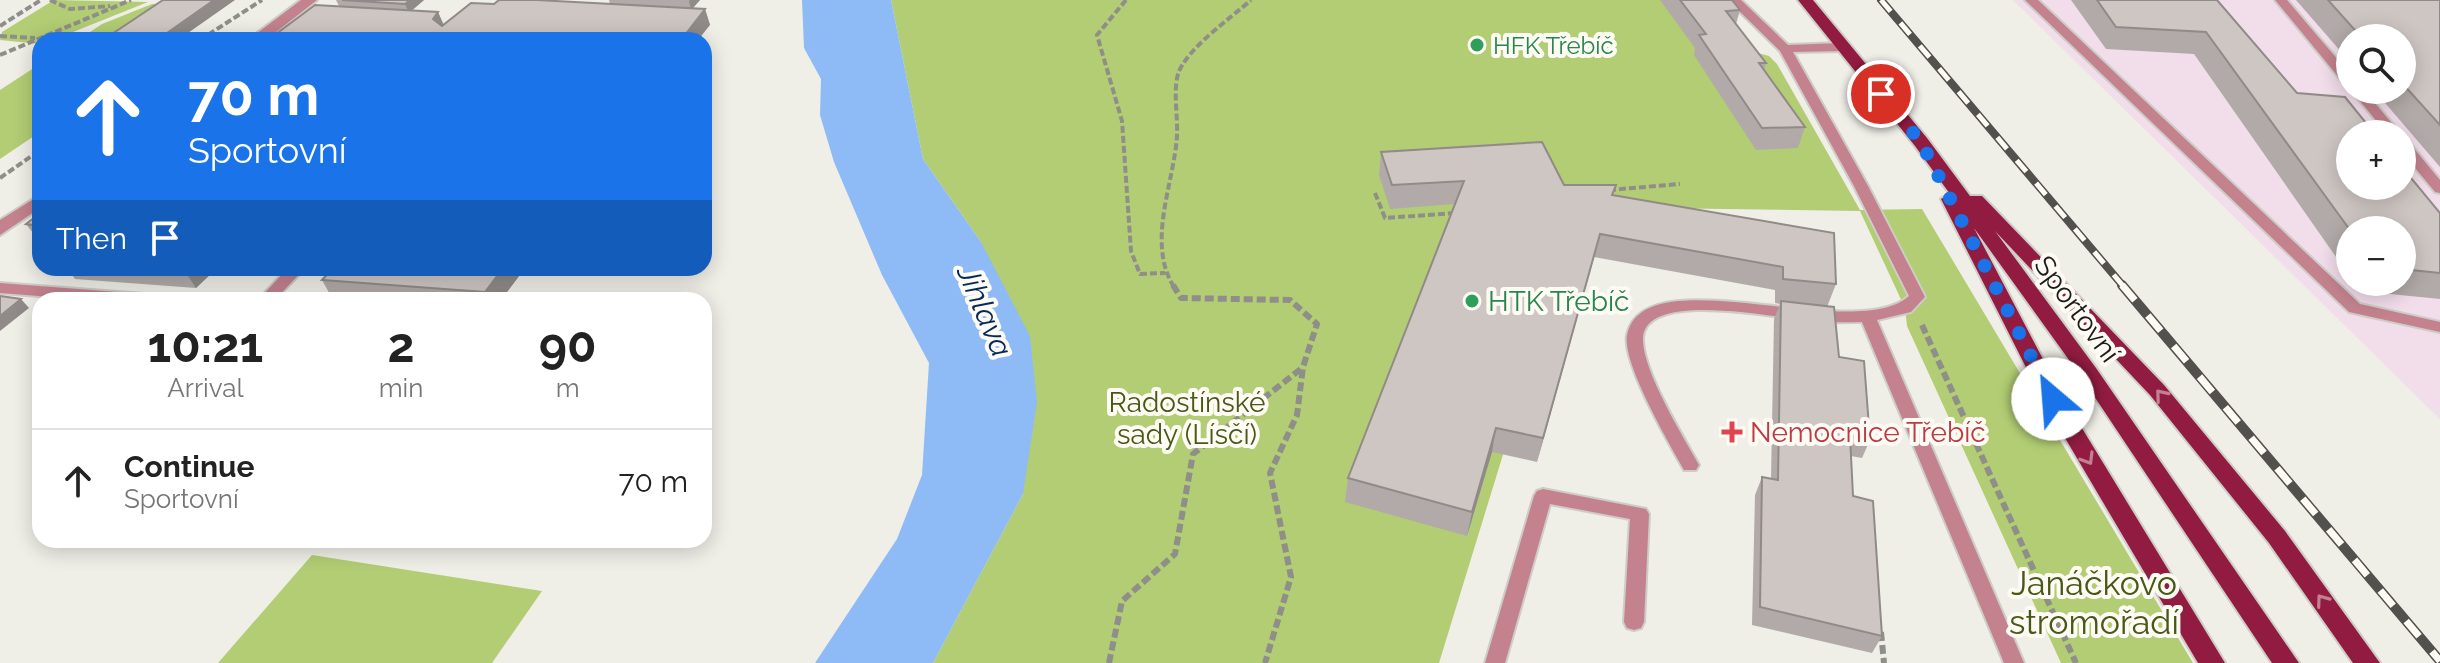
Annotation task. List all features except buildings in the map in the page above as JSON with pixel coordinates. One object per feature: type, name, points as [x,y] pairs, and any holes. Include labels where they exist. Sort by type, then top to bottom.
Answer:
[{"type":"main road","name":"Sportovní","points":[[1805,0],[1921,142],[2089,373],[2286,663]]},
{"type":"main road","points":[[1921,142],[2053,399],[2212,663]]},
{"type":"main road","points":[[1921,142],[2157,390],[2277,537],[2367,663]]},
{"type":"street","points":[[267,32],[310,0]]},
{"type":"street","points":[[0,229],[32,206]]},
{"type":"lane","points":[[1690,465],[1643,370],[1635,334],[1644,317],[1663,308],[1718,305],[1812,316],[1868,317],[1905,308],[1917,297],[1854,186],[1785,49],[1734,0]]},
{"type":"lane","points":[[2031,0],[2355,308],[2440,327]]},
{"type":"lane","points":[[2281,0],[2336,65]]},
{"type":"lane","points":[[294,12],[322,14]]},
{"type":"lane","points":[[1785,49],[1842,47]]},
{"type":"lane","points":[[2369,104],[2382,120]]},
{"type":"lane","points":[[2416,160],[2440,189]]},
{"type":"lane","points":[[274,292],[289,276]]},
{"type":"lane","points":[[0,288],[52,292]]},
{"type":"lane","points":[[1868,317],[2014,663]]},
{"type":"lane","points":[[1495,663],[1543,496],[1640,514],[1634,622]]},
{"type":"path","points":[[0,26],[41,0]]},
{"type":"path","points":[[50,0],[55,6],[77,9],[120,5]]},
{"type":"path","points":[[55,32],[131,0]]},
{"type":"path","points":[[212,32],[262,0]]},
{"type":"path","points":[[1126,0],[1097,35],[1122,121],[1131,251],[1140,274],[1165,273]]},
{"type":"path","points":[[1251,0],[1195,49],[1178,74],[1177,139],[1163,217],[1165,273],[1181,298],[1290,300],[1317,324],[1303,367],[1297,415],[1270,473],[1291,577],[1265,663]]},
{"type":"path","points":[[0,36],[32,38]]},
{"type":"path","points":[[0,55],[32,41]]},
{"type":"path","points":[[0,178],[32,156]]},
{"type":"path","points":[[1608,190],[1680,184]]},
{"type":"path","points":[[1375,193],[1385,218],[1457,213]]},
{"type":"path","points":[[1917,297],[1923,332],[2076,663]]},
{"type":"path","points":[[1109,663],[1122,601],[1175,554],[1193,454],[1303,367]]},
{"type":"path","points":[[1880,619],[1884,663]]},
{"type":"shaded area","points":[[2013,0],[2440,0],[2440,419]]},
{"type":"green space","points":[[54,0],[148,2],[73,32],[32,32],[32,43],[0,40],[2,32]]},
{"type":"green space","points":[[224,0],[185,32],[90,32],[152,4]]},
{"type":"green space","points":[[891,0],[1711,0],[1754,52],[1769,56],[1777,64],[1860,210],[1922,209],[2193,663],[2061,663],[1907,326],[1905,308],[1860,211],[1579,207],[1439,663],[933,663],[1023,494],[981,242],[923,159]]},
{"type":"green space","points":[[32,69],[32,137],[0,159],[0,90]]},
{"type":"green space","points":[[312,555],[542,591],[492,663],[218,663]]},
{"type":"water","name":"Jihlava","points":[[802,0],[891,0],[923,159],[981,242],[1030,336],[1037,402],[1023,494],[933,663],[815,663],[897,539],[922,475],[929,363],[882,275],[834,162],[820,115],[821,79],[804,48]]},
{"type":"railway","points":[[1881,0],[2124,287]]},
{"type":"railway","points":[[2122,285],[2440,661]]},
{"type":"place","name":"HFK Třebíč","points":[[1477,45]]},
{"type":"place","name":"HTK Třebíč","points":[[1472,301]]},
{"type":"place","name":"Nemocnice Třebíč","points":[[1732,432]]},
{"type":"route","points":[[1881,94],[1921,142],[2053,399]]},
{"type":"park label","name":"Radostínské sady (Lísčí)","points":[[1187,418]]},
{"type":"park label","name":"Janáčkovo stromořadí","points":[[2094,602]]}]
